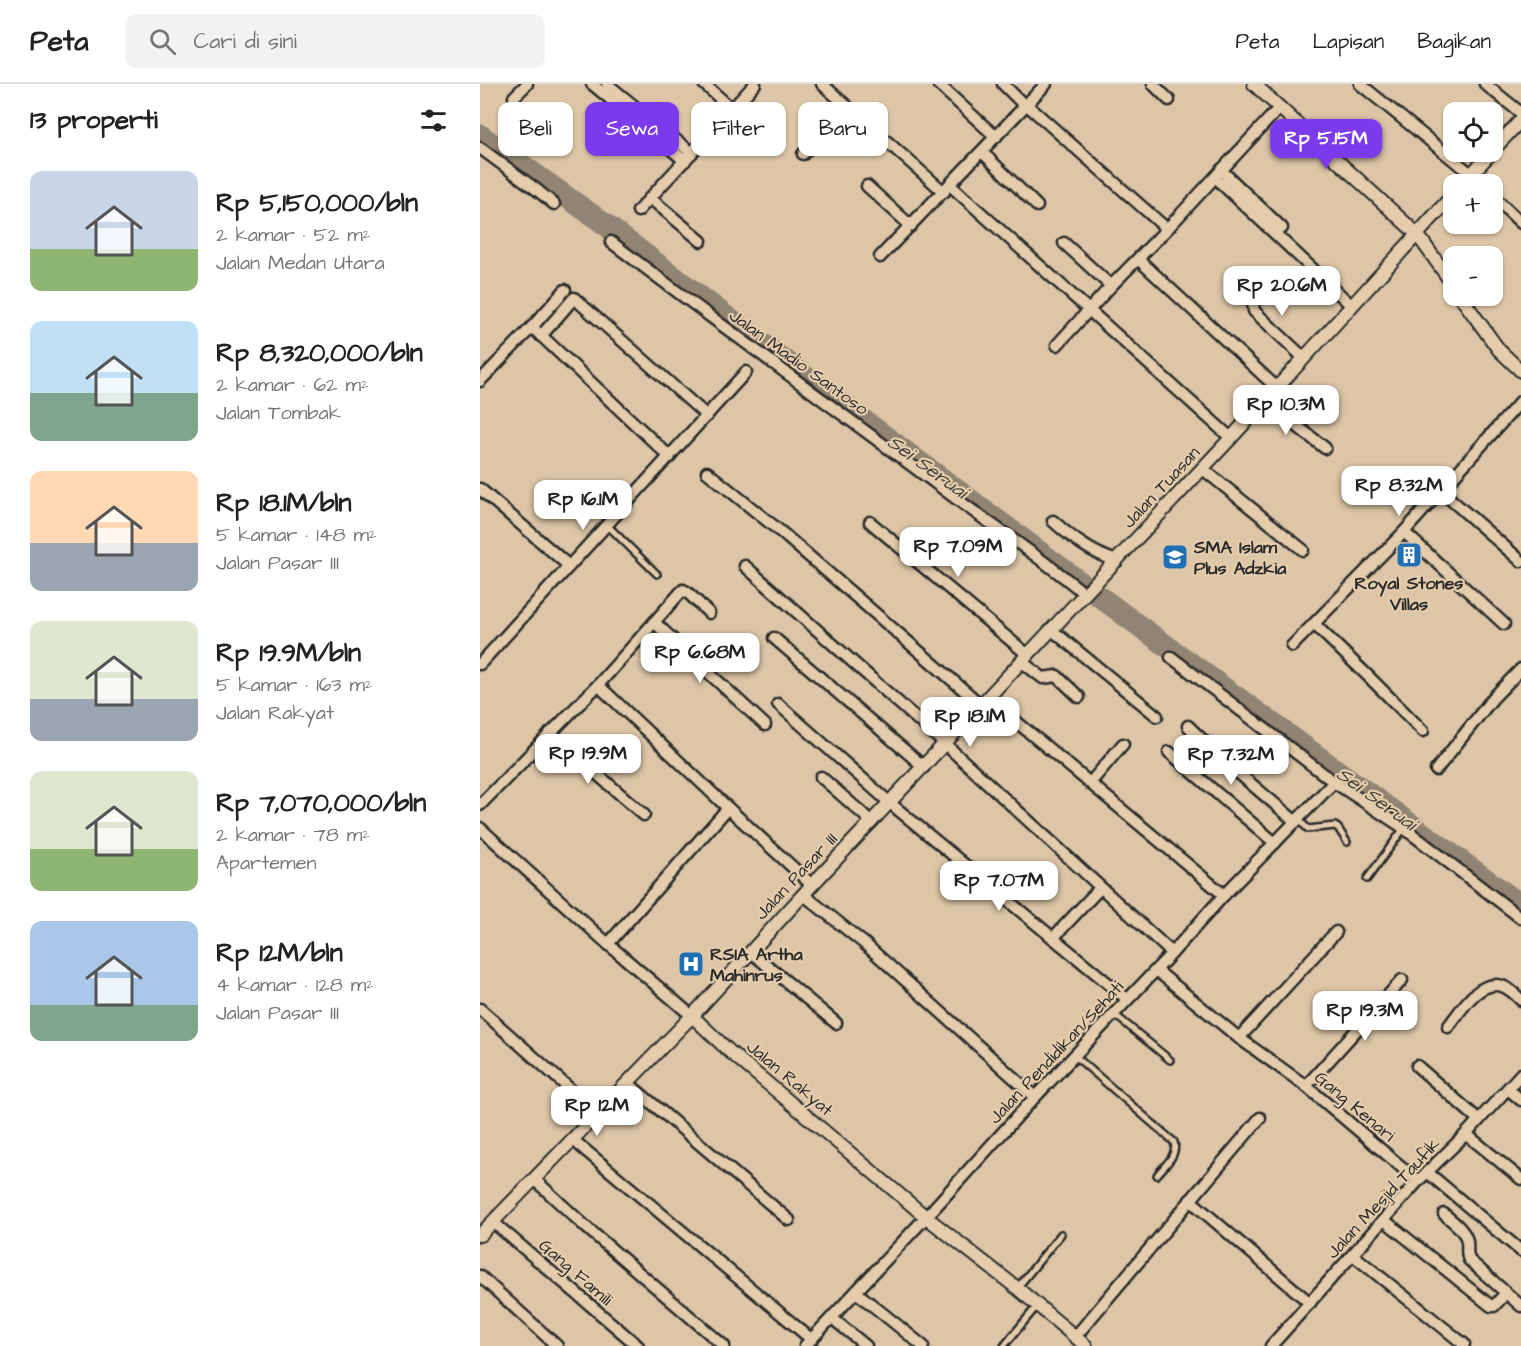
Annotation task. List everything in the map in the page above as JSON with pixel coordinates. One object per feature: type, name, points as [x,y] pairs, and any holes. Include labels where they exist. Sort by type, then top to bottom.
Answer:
[{"type":"street","points":[[514,97],[527,84]]},
{"type":"street","points":[[592,84],[689,157]]},
{"type":"street","points":[[607,84],[689,157]]},
{"type":"street","points":[[704,84],[724,102]]},
{"type":"street","points":[[738,102],[755,84]]},
{"type":"street","points":[[822,84],[842,102]]},
{"type":"street","points":[[938,84],[996,136]]},
{"type":"street","points":[[1003,84],[1167,229]]},
{"type":"street","points":[[880,257],[1046,84]]},
{"type":"street","points":[[1153,84],[1169,99]]},
{"type":"street","points":[[1254,84],[1417,234],[1443,271]]},
{"type":"street","points":[[1360,84],[1472,174],[1482,162]]},
{"type":"street","points":[[1485,84],[1521,113]]},
{"type":"street","points":[[1057,345],[1280,107]]},
{"type":"street","points":[[1503,139],[1521,120]]},
{"type":"street","points":[[888,140],[947,188],[1088,310],[1232,438]]},
{"type":"street","points":[[480,148],[554,204]]},
{"type":"street","points":[[982,152],[1037,206]]},
{"type":"street","points":[[638,211],[689,157]]},
{"type":"street","points":[[1221,170],[1282,228]]},
{"type":"street","points":[[1221,183],[1352,306]]},
{"type":"street","points":[[867,186],[911,226]]},
{"type":"street","points":[[650,198],[701,241]]},
{"type":"street","name":"Jalan Tuasan","points":[[1086,593],[1232,438],[1443,206]]},
{"type":"street","points":[[1503,206],[1521,223]]},
{"type":"street","name":"Jalan Madio Santoso","points":[[610,242],[1086,593]]},
{"type":"street","points":[[1064,243],[1111,286]]},
{"type":"street","points":[[1138,259],[1277,388]]},
{"type":"street","points":[[480,381],[565,290]]},
{"type":"street","points":[[1245,292],[1253,302],[1254,310],[1304,358]]},
{"type":"street","points":[[541,336],[574,298],[707,416]]},
{"type":"street","points":[[1467,306],[1499,350],[1521,371]]},
{"type":"street","points":[[532,327],[670,457]]},
{"type":"street","points":[[480,664],[746,372]]},
{"type":"street","points":[[1265,401],[1325,448]]},
{"type":"street","points":[[1292,646],[1404,532],[1521,401]]},
{"type":"street","points":[[1203,468],[1303,550]]},
{"type":"street","points":[[707,472],[985,702],[1091,782],[1224,895]]},
{"type":"street","points":[[480,489],[569,566]]},
{"type":"street","points":[[1441,491],[1521,561]]},
{"type":"street","points":[[1053,521],[1074,540],[1099,555],[1117,561]]},
{"type":"street","points":[[870,522],[1025,658],[1043,678],[1057,676],[1079,697]]},
{"type":"street","points":[[1404,532],[1504,624]]},
{"type":"street","points":[[745,566],[945,744],[1172,953]]},
{"type":"street","points":[[480,805],[598,685],[678,595],[684,590],[709,613]]},
{"type":"street","name":"Jalan Pasar III","points":[[480,1235],[692,1016],[1086,593]]},
{"type":"street","points":[[654,622],[765,726]]},
{"type":"street","points":[[1314,624],[1423,731]]},
{"type":"street","points":[[1052,630],[1157,716]]},
{"type":"street","points":[[774,638],[924,767]]},
{"type":"street","points":[[1171,657],[1334,782],[1404,828],[1521,918]]},
{"type":"street","points":[[1436,770],[1493,698],[1521,669]]},
{"type":"street","points":[[598,685],[728,808],[808,890],[865,944],[1035,1097]]},
{"type":"street","points":[[778,704],[890,803],[1127,999]]},
{"type":"street","points":[[1188,726],[1221,759],[1297,820]]},
{"type":"street","points":[[550,733],[644,815]]},
{"type":"street","points":[[1091,782],[1123,744]]},
{"type":"street","points":[[1168,752],[1275,843]]},
{"type":"street","points":[[821,777],[872,822]]},
{"type":"street","name":"Jalan Pendidikan/Sehati","points":[[808,1343],[1224,895],[1334,782]]},
{"type":"street","points":[[608,944],[728,808]]},
{"type":"street","name":"Jalan Rakyat","points":[[480,828],[729,1051],[927,1217],[1086,1346]]},
{"type":"street","points":[[1053,938],[1100,888]]},
{"type":"street","points":[[1239,1038],[1336,932]]},
{"type":"street","points":[[751,952],[836,1023]]},
{"type":"street","name":"Gang Kenari","points":[[1156,970],[1239,1038],[1306,1086],[1418,1181]]},
{"type":"street","points":[[1306,1086],[1402,980]]},
{"type":"street","points":[[1448,1027],[1479,989],[1491,985],[1501,986],[1521,1000]]},
{"type":"street","points":[[480,1009],[598,1114]]},
{"type":"street","points":[[1417,1066],[1479,1120]]},
{"type":"street","name":"Jalan Mesjid Taufik","points":[[1271,1346],[1418,1181],[1466,1134],[1521,1074]]},
{"type":"street","points":[[628,1083],[789,1220]]},
{"type":"street","points":[[1508,1089],[1521,1100]]},
{"type":"street","points":[[1075,1337],[1260,1118]]},
{"type":"street","points":[[1466,1134],[1521,1179]]},
{"type":"street","points":[[573,1140],[808,1343]]},
{"type":"street","points":[[1427,1172],[1521,1251]]},
{"type":"street","points":[[535,1180],[724,1346]]},
{"type":"street","points":[[1190,1200],[1310,1303]]},
{"type":"street","points":[[1444,1214],[1466,1236],[1469,1260],[1521,1306]]},
{"type":"street","points":[[1384,1220],[1491,1306],[1494,1306],[1506,1293]]},
{"type":"street","name":"Gang Famili","points":[[493,1222],[638,1346]]},
{"type":"street","points":[[1353,1255],[1464,1345]]},
{"type":"street","points":[[480,1276],[558,1346]]},
{"type":"street","points":[[856,1292],[923,1346]]},
{"type":"street","points":[[832,1318],[866,1346]]},
{"type":"lane","points":[[607,525],[657,574]]},
{"type":"lane","points":[[1297,820],[1308,829],[1335,826],[1347,842]]},
{"type":"lane","points":[[1367,879],[1404,828]]},
{"type":"lane","points":[[1114,1014],[1170,1060]]},
{"type":"lane","points":[[1075,1056],[1174,1142],[1175,1152],[1158,1175]]},
{"type":"lane","points":[[1017,1288],[1060,1234]]},
{"type":"lane","points":[[1004,1346],[1037,1305]]},
{"type":"waterway","name":"Sei Seruai","points":[[480,135],[606,225],[1127,617],[1521,905]]},
{"type":"place","name":"Royal Stones Villas","points":[[1409,555]]},
{"type":"place","name":"SMA Islam Plus Adzkia","points":[[1175,557]]},
{"type":"place","name":"RSIA Artha Mahinrus","points":[[691,964]]}]
